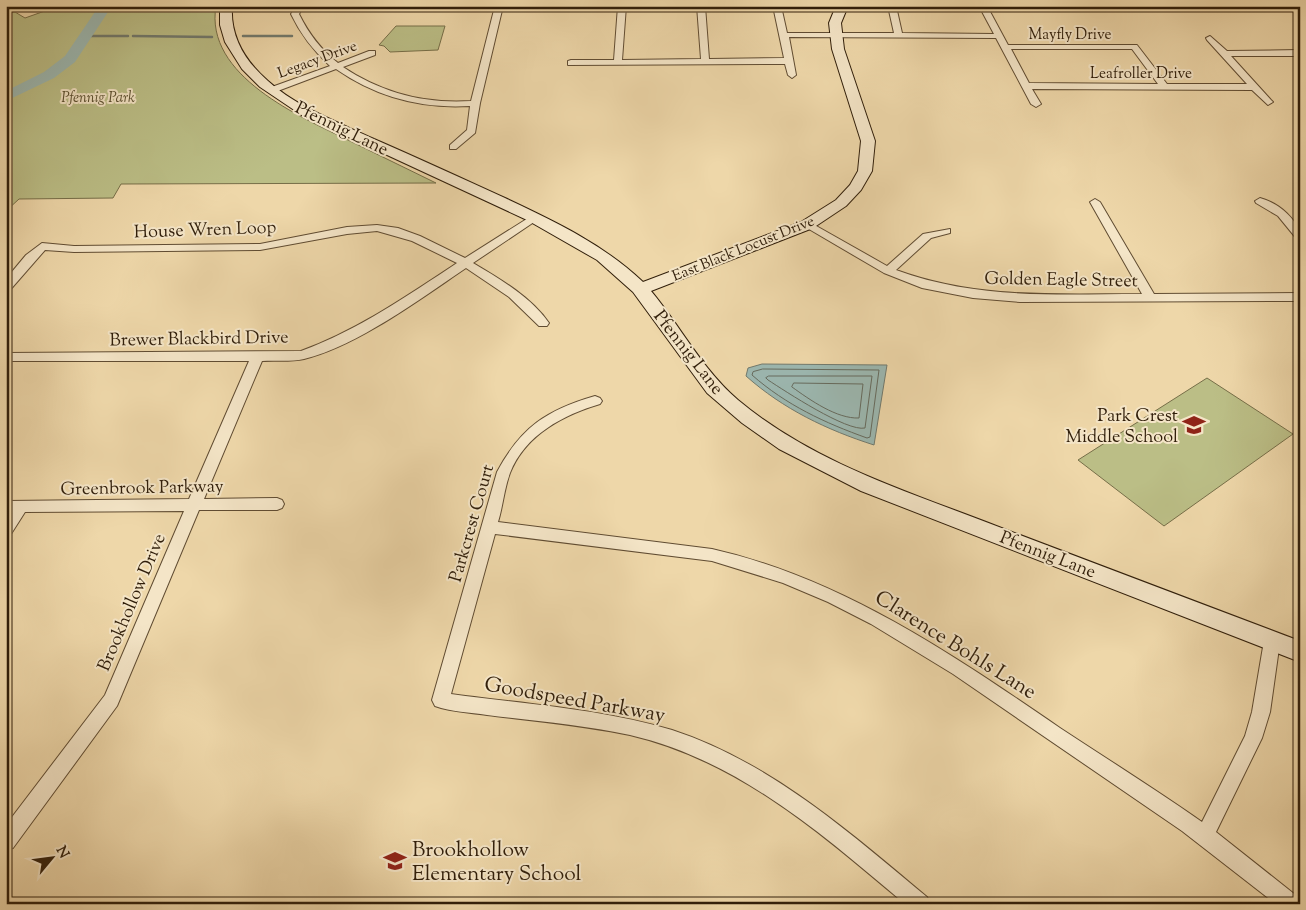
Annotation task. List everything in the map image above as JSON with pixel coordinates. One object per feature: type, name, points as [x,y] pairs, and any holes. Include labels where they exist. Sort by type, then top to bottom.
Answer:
[{"type":"street","name":"Pfennig Lane","points":[[226,6],[226,23],[235,50],[252,73],[272,90],[322,120],[533,218],[596,252],[640,289],[714,387],[748,418],[800,452],[868,485],[1300,652]]},
{"type":"street","points":[[452,146],[472,131],[475,104],[499,6]]},
{"type":"street","points":[[618,62],[622,6]]},
{"type":"street","points":[[701,6],[705,62]]},
{"type":"street","points":[[777,6],[792,76]]},
{"type":"street","name":"East Black Locust Drive","points":[[640,289],[807,224],[841,203],[856,187],[865,171],[868,141],[835,36],[835,23],[842,6]]},
{"type":"street","points":[[892,6],[900,36]]},
{"type":"street","points":[[982,6],[1036,104]]},
{"type":"street","points":[[302,7],[295,14],[301,29],[315,47],[337,66],[367,84],[413,100],[435,104],[475,104]]},
{"type":"street","points":[[784,35],[999,36]]},
{"type":"street","points":[[1210,38],[1268,102]]},
{"type":"street","name":"Mayfly Drive","points":[[1005,47],[1134,48],[1164,86]]},
{"type":"street","name":"Legacy Drive","points":[[272,90],[372,53]]},
{"type":"street","points":[[1224,54],[1300,53]]},
{"type":"street","points":[[571,63],[790,61]]},
{"type":"street","name":"Leafroller Drive","points":[[1027,86],[1254,87]]},
{"type":"street","points":[[1260,201],[1282,214],[1300,236]]},
{"type":"street","points":[[1094,202],[1150,297]]},
{"type":"street","name":"Brewer Blackbird Drive","points":[[6,357],[256,357],[302,355],[327,346],[384,317],[533,218]]},
{"type":"street","name":"Golden Eagle Street","points":[[807,224],[888,270],[948,290],[998,297],[1300,297]]},
{"type":"street","name":"House Wren Loop","points":[[6,287],[30,257],[42,246],[74,249],[280,246],[344,230],[365,228],[393,230],[465,263],[529,306],[544,323]]},
{"type":"street","points":[[888,270],[927,236],[946,231]]},
{"type":"street","name":"Brookhollow Drive","points":[[6,841],[111,700],[256,357]]},
{"type":"street","name":"Parkcrest Court","points":[[441,700],[494,512],[496,493],[506,467],[530,435],[558,412],[594,401]]},
{"type":"street","name":"Greenbrook Parkway","points":[[13,507],[278,504]]},
{"type":"street","points":[[6,530],[13,507]]},
{"type":"street","name":"Clarence Bohls Lane","points":[[489,527],[701,552],[785,576],[820,591],[878,619],[936,653],[1205,835],[1264,880],[1291,904]]},
{"type":"street","points":[[1205,835],[1253,738],[1261,712],[1272,641]]},
{"type":"street","name":"Goodspeed Parkway","points":[[441,700],[629,727],[658,733],[712,754],[768,783],[794,801],[920,904]]},
{"type":"green space","name":"Pfennig Park","points":[[59,6],[216,6],[216,31],[225,53],[240,73],[260,91],[307,120],[436,183],[121,184],[113,198],[19,199],[6,211],[6,14],[15,12],[25,18]]},
{"type":"green space","points":[[396,26],[445,26],[438,50],[390,52],[384,46],[379,45]]},
{"type":"green space","points":[[1207,378],[1293,434],[1164,526],[1078,460]]},
{"type":"water","points":[[762,364],[887,365],[874,445],[839,433],[775,399],[746,376],[748,368]]},
{"type":"waterway","points":[[6,97],[49,75],[70,59],[106,6]]},
{"type":"waterway","points":[[84,36],[128,36]]},
{"type":"waterway","points":[[133,36],[212,37]]},
{"type":"waterway","points":[[243,36],[292,36]]},
{"type":"place","name":"Park Crest Middle School","points":[[1194,425]]},
{"type":"place","name":"Brookhollow Elementary School","points":[[395,861]]}]
